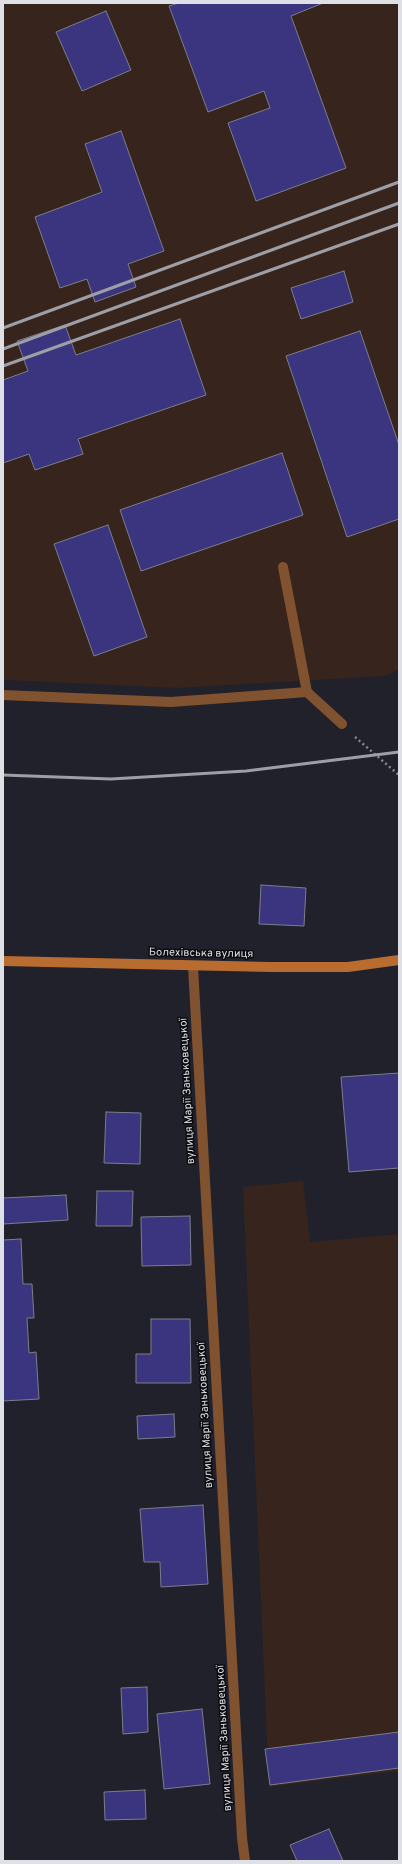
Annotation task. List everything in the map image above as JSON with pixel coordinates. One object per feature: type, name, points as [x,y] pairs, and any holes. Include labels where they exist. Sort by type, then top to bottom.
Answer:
[{"type":"main road","name":"Болехівська вулиця","points":[[3,961],[193,967],[348,967],[399,960]]},
{"type":"street","points":[[283,566],[307,692],[342,724]]},
{"type":"street","points":[[3,695],[171,702],[307,692]]},
{"type":"street","name":"вулиця Марії Заньковецької","points":[[193,967],[242,1838],[246,1861]]},
{"type":"path","points":[[342,724],[399,775]]},
{"type":"shaded area","points":[[3,3],[399,3],[399,670],[384,676],[178,688],[3,680]]},
{"type":"shaded area","points":[[303,1181],[310,1242],[399,1234],[399,1771],[269,1787],[243,1187]]},
{"type":"building","points":[[179,3],[323,3],[291,16],[346,168],[256,201],[228,123],[270,108],[264,91],[208,112],[169,6]]},
{"type":"building","points":[[106,11],[131,70],[82,91],[56,32]]},
{"type":"building","points":[[121,131],[164,251],[128,264],[136,287],[95,302],[87,279],[60,288],[35,217],[102,192],[85,144]]},
{"type":"building","points":[[344,271],[353,302],[301,319],[291,288]]},
{"type":"building","points":[[180,319],[206,395],[78,439],[83,454],[35,470],[29,454],[3,463],[3,380],[28,371],[17,341],[65,325],[76,355]]},
{"type":"building","points":[[360,331],[399,445],[399,519],[347,537],[286,356]]},
{"type":"building","points":[[282,453],[303,515],[141,571],[120,510]]},
{"type":"building","points":[[108,525],[147,637],[94,656],[54,544]]},
{"type":"building","points":[[261,885],[306,888],[304,926],[259,924]]},
{"type":"building","points":[[399,1073],[399,1168],[349,1172],[341,1077]]},
{"type":"building","points":[[106,1112],[141,1113],[140,1164],[104,1163]]},
{"type":"building","points":[[97,1191],[133,1191],[132,1226],[96,1226]]},
{"type":"building","points":[[66,1195],[68,1220],[3,1224],[3,1198]]},
{"type":"building","points":[[190,1216],[191,1265],[142,1266],[141,1217]]},
{"type":"building","points":[[21,1239],[23,1284],[32,1284],[34,1318],[27,1318],[29,1353],[36,1352],[39,1399],[3,1401],[3,1240]]},
{"type":"building","points":[[151,1319],[190,1319],[191,1383],[136,1383],[136,1354],[151,1354]]},
{"type":"building","points":[[174,1414],[175,1437],[138,1439],[137,1416]]},
{"type":"building","points":[[203,1505],[208,1584],[161,1587],[160,1562],[144,1562],[140,1509]]},
{"type":"building","points":[[147,1687],[148,1732],[123,1734],[121,1688]]},
{"type":"building","points":[[202,1709],[210,1784],[164,1789],[157,1714]]},
{"type":"building","points":[[399,1732],[399,1768],[270,1785],[265,1749]]},
{"type":"building","points":[[145,1790],[146,1819],[105,1820],[104,1792]]},
{"type":"building","points":[[329,1829],[343,1861],[297,1861],[290,1845]]},
{"type":"railway","points":[[3,328],[399,182]]},
{"type":"railway","points":[[3,349],[399,203]]},
{"type":"railway","points":[[3,366],[399,224]]},
{"type":"railway","points":[[3,775],[111,779],[246,771],[399,752]]}]
